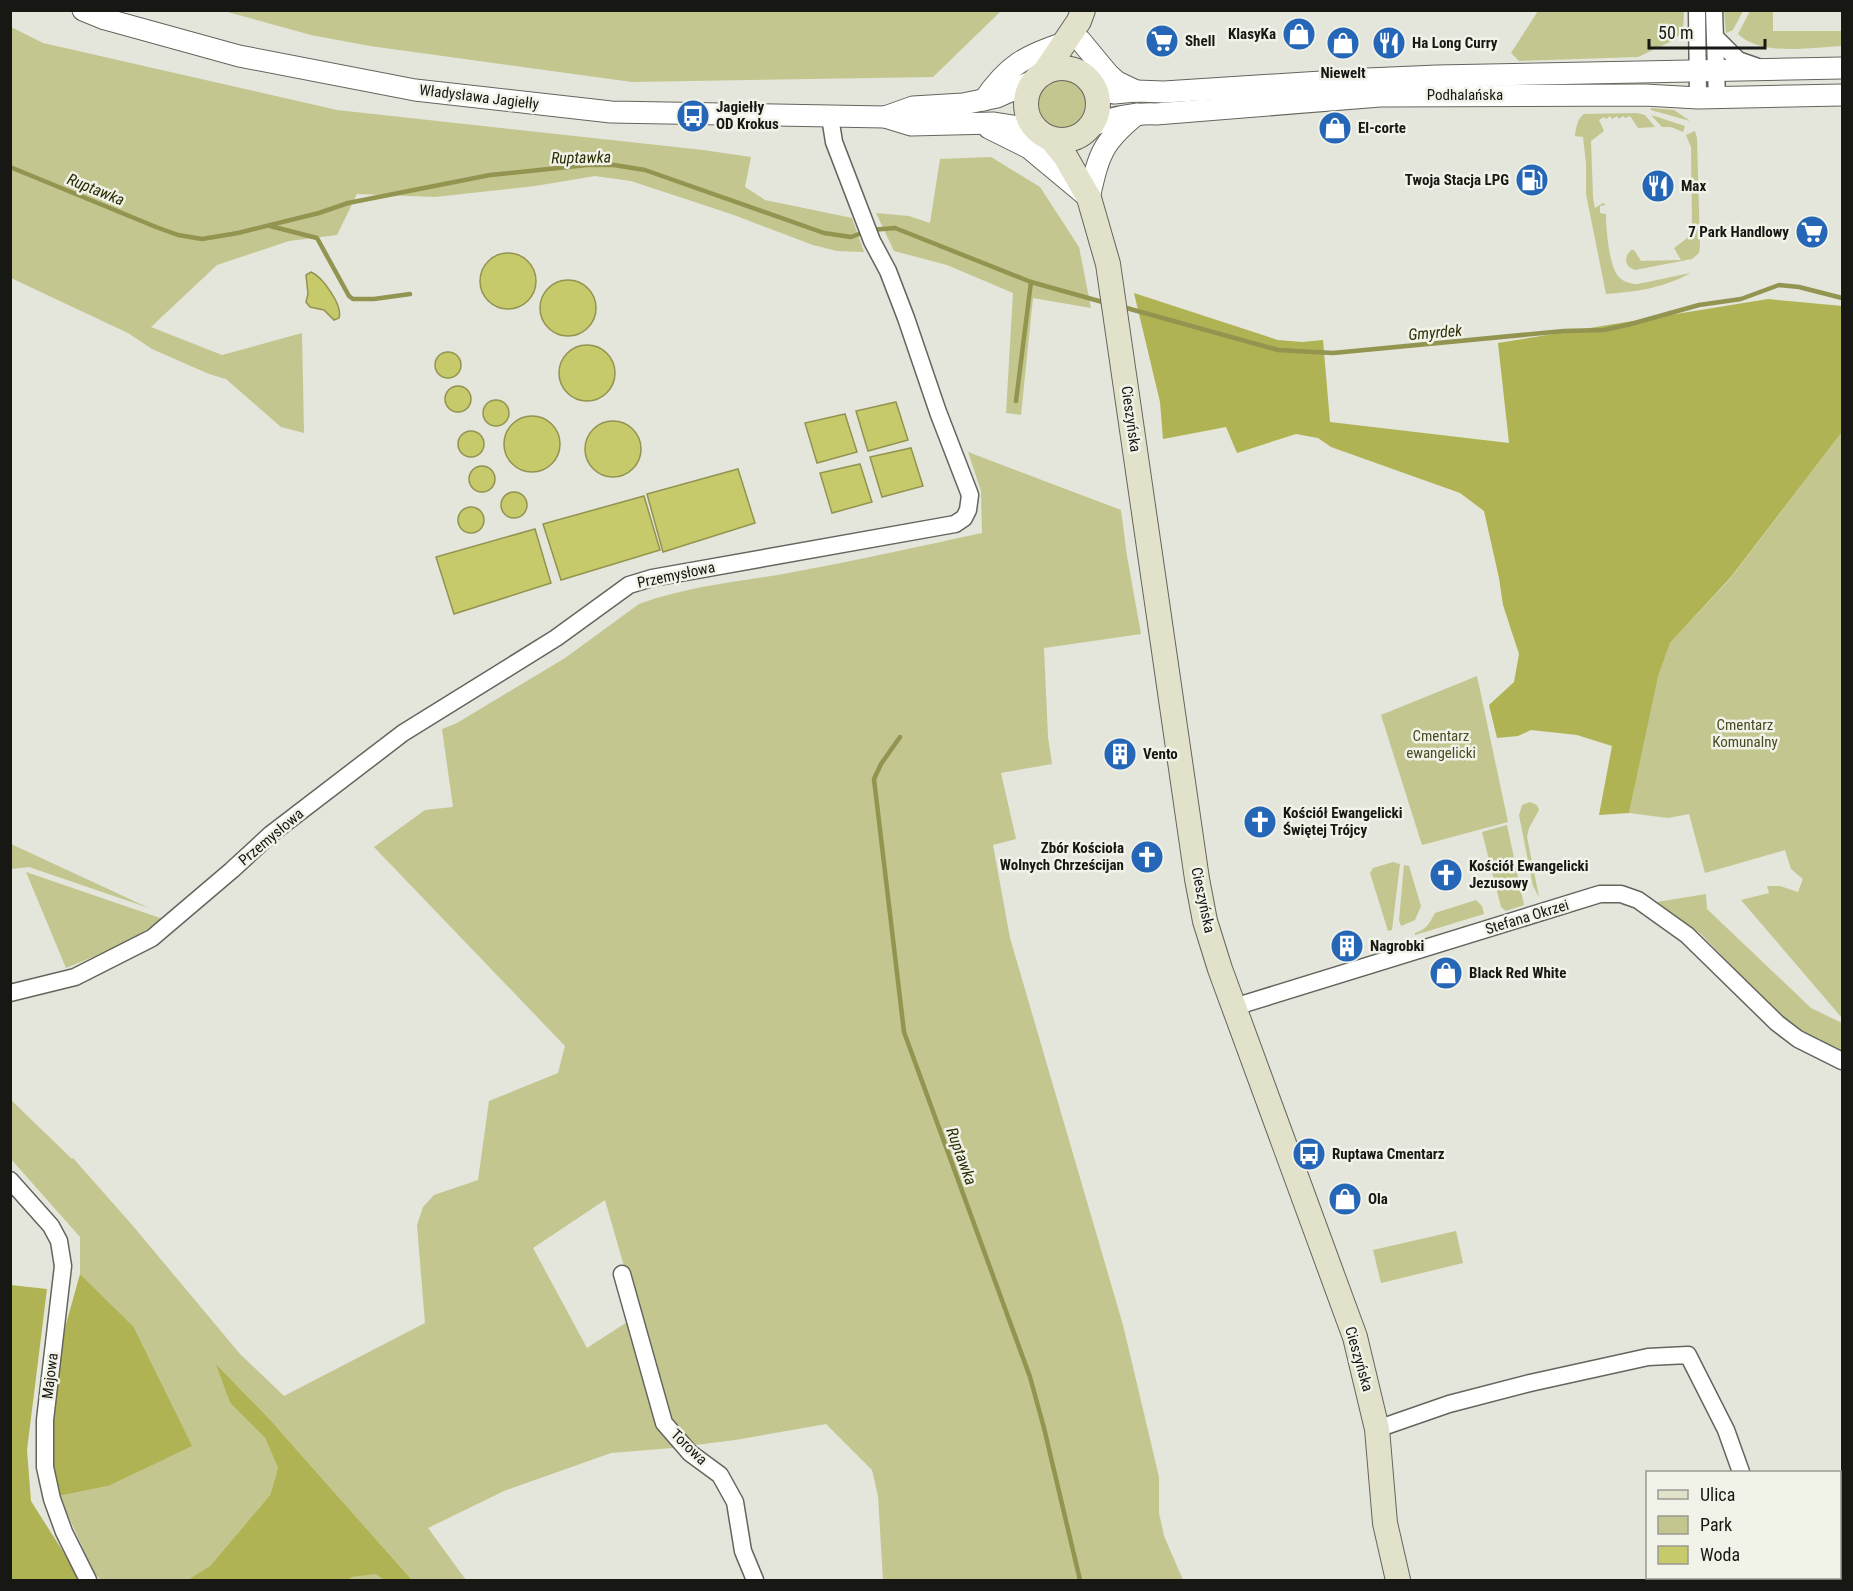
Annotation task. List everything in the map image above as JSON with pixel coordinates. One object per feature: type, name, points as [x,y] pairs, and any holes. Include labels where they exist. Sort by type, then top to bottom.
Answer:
[{"type":"main road","points":[[1076,29],[1088,81],[1098,103],[1096,115],[1089,128],[1064,140],[1043,134],[1028,118],[1025,105],[1028,92],[1076,29]]},
{"type":"main road","points":[[1039,76],[1050,70],[1064,68],[1077,72],[1088,81]]},
{"type":"main road","name":"Cieszyńska","points":[[1089,128],[1085,159],[1089,198],[1105,250],[1119,333],[1197,879],[1205,921],[1220,969],[1354,1337],[1377,1429],[1385,1523],[1398,1581]]},
{"type":"main road","name":"Cieszyńska","points":[[1043,134],[1065,156],[1089,198]]},
{"type":"street","name":"Władysława Jagiełły","points":[[83,10],[105,19],[238,56],[415,90],[611,112],[885,117],[911,125],[1006,124],[1043,134]]},
{"type":"street","points":[[1697,10],[1698,39],[1707,85]]},
{"type":"street","points":[[1707,85],[1716,38],[1714,10]]},
{"type":"street","points":[[984,100],[1004,74],[1022,60],[1076,29],[1109,75],[1136,91]]},
{"type":"street","points":[[1716,38],[1738,60],[1766,70]]},
{"type":"street","points":[[1660,72],[1684,60],[1698,39]]},
{"type":"street","name":"Podhalańska","points":[[1089,128],[1117,116],[1137,113],[1156,114],[1380,96],[1645,95],[1707,85],[1766,70],[1842,68]]},
{"type":"street","name":"Podhalańska","points":[[1088,81],[1114,93],[1187,92],[1437,76],[1660,72],[1750,97],[1842,95]]},
{"type":"street","name":"Władysława Jagiełły","points":[[885,117],[913,107],[963,104],[984,100],[1010,92],[1039,76]]},
{"type":"street","points":[[981,123],[1029,148],[1089,198],[1094,173],[1103,148],[1119,128],[1137,113]]},
{"type":"street","name":"Przemysłowa","points":[[10,993],[75,977],[152,938],[271,834],[403,733],[556,638],[629,585],[652,578],[955,524],[964,518],[968,510],[969,495],[899,299],[888,271],[872,241],[834,142],[830,117]]},
{"type":"street","name":"Stefana Okrzei","points":[[1234,1006],[1600,894],[1621,894],[1638,900],[1687,935],[1777,1023],[1798,1039],[1842,1061]]},
{"type":"street","name":"Majowa","points":[[10,1180],[51,1226],[59,1240],[63,1266],[45,1420],[45,1467],[52,1499],[64,1532],[88,1581]]},
{"type":"street","name":"Torowa","points":[[622,1274],[664,1423],[690,1453],[720,1475],[735,1502],[743,1551],[755,1581]]},
{"type":"street","points":[[1377,1429],[1449,1404],[1530,1383],[1648,1357],[1688,1355],[1726,1430],[1740,1471]]},
{"type":"green space","points":[[224,11],[1001,11],[933,77],[632,82],[370,46],[311,35]]},
{"type":"green space","points":[[1538,11],[1684,11],[1683,32],[1672,41],[1638,57],[1519,61],[1511,53]]},
{"type":"green space","points":[[1724,11],[1743,11],[1733,30],[1726,33]]},
{"type":"green space","points":[[1750,11],[1773,11],[1773,31],[1842,31],[1842,46],[1787,49],[1760,46],[1738,34]]},
{"type":"green space","points":[[11,27],[43,43],[337,110],[751,157],[745,187],[765,200],[852,218],[864,252],[837,251],[813,245],[731,214],[631,181],[595,176],[535,186],[435,197],[357,194],[337,235],[289,241],[217,265],[151,327],[222,355],[302,333],[304,433],[281,427],[226,379],[152,349],[128,333],[11,278]]},
{"type":"green space","points":[[1061,79],[1071,81],[1079,87],[1085,95],[1087,105],[1085,115],[1079,123],[1071,129],[1061,131],[1051,129],[1043,123],[1037,115],[1035,105],[1037,95],[1043,87],[1051,81]]},
{"type":"green space","points":[[1651,108],[1674,110],[1690,121],[1651,110]]},
{"type":"green space","points":[[1637,113],[1645,115],[1655,127],[1638,128],[1630,116],[1625,118],[1623,116],[1619,119],[1617,116],[1612,119],[1610,116],[1606,119],[1604,117],[1599,120],[1604,131],[1591,141],[1593,198],[1595,208],[1603,203],[1606,205],[1600,206],[1600,213],[1606,214],[1613,267],[1622,279],[1636,284],[1690,273],[1660,286],[1606,294],[1586,194],[1583,137],[1575,136],[1576,130],[1578,121],[1584,114]]},
{"type":"green space","points":[[1651,115],[1685,126],[1683,132],[1671,127],[1662,127]]},
{"type":"green space","points":[[1695,131],[1699,253],[1692,259],[1635,270],[1626,262],[1631,250],[1634,250],[1641,261],[1681,260],[1674,248],[1686,239],[1692,226],[1691,147],[1686,135]]},
{"type":"green space","points":[[991,157],[1040,187],[1079,247],[1091,308],[1033,298],[1021,415],[1006,413],[1013,293],[947,265],[894,251],[876,213],[909,216],[930,223],[940,159]]},
{"type":"green space","name":"Cmentarz Komunalny","points":[[1842,432],[1842,1018],[1741,900],[1769,893],[1767,886],[1780,886],[1798,892],[1803,879],[1791,869],[1785,850],[1705,873],[1689,814],[1668,818],[1629,813],[1656,680],[1670,643],[1730,579]]},
{"type":"green space","points":[[968,452],[1121,510],[1141,634],[1044,648],[1048,737],[1052,764],[1001,773],[1016,839],[993,845],[1010,938],[1123,1325],[1159,1477],[1159,1513],[1164,1536],[1183,1580],[883,1580],[878,1496],[872,1470],[826,1424],[735,1440],[611,1453],[504,1491],[428,1528],[466,1580],[412,1580],[280,1431],[218,1366],[230,1403],[265,1438],[278,1468],[270,1495],[210,1566],[190,1580],[101,1580],[95,1574],[59,1496],[108,1486],[133,1326],[80,1274],[80,1237],[11,1159],[10,1099],[73,1158],[240,1354],[284,1396],[425,1323],[417,1225],[423,1207],[434,1195],[478,1180],[489,1101],[558,1073],[565,1046],[374,847],[425,810],[453,807],[442,729],[457,723],[565,658],[639,604],[692,589],[808,569],[982,533],[981,491]],"holes":[[[605,1200],[638,1315],[587,1348],[533,1248]]]},
{"type":"green space","name":"Cmentarz ewangelicki","points":[[1477,676],[1508,822],[1422,845],[1381,715]]},
{"type":"green space","points":[[1530,802],[1537,805],[1539,810],[1529,828],[1527,837],[1539,897],[1533,886],[1519,815],[1522,805]]},
{"type":"green space","points":[[1507,825],[1524,905],[1506,911],[1501,907],[1482,832]]},
{"type":"green space","points":[[11,844],[149,908],[29,867],[11,869]]},
{"type":"green space","points":[[1393,862],[1400,864],[1392,930],[1388,931],[1370,873],[1373,868]]},
{"type":"green space","points":[[1404,865],[1409,866],[1421,906],[1415,920],[1401,926],[1399,920]]},
{"type":"green space","points":[[26,872],[163,919],[124,944],[66,968]]},
{"type":"green space","points":[[1706,894],[1707,909],[1811,1008],[1842,1023],[1842,1052],[1783,1020],[1701,934],[1657,902]]},
{"type":"green space","points":[[1476,900],[1482,906],[1484,914],[1415,935],[1427,926],[1435,913]]},
{"type":"green space","points":[[1456,1231],[1463,1263],[1381,1283],[1373,1250]]},
{"type":"green space","points":[[376,1573],[384,1580],[348,1580],[352,1577]]},
{"type":"shaded area","points":[[1134,293],[1278,340],[1302,342],[1323,340],[1330,422],[1509,443],[1498,343],[1768,299],[1842,306],[1842,432],[1731,577],[1670,643],[1658,676],[1629,813],[1599,815],[1612,746],[1577,735],[1531,730],[1518,736],[1497,738],[1489,705],[1514,682],[1519,654],[1503,605],[1484,511],[1460,493],[1331,447],[1318,438],[1296,434],[1237,453],[1226,427],[1163,439],[1160,402]]},
{"type":"shaded area","points":[[80,1274],[133,1326],[192,1446],[108,1486],[59,1496],[49,1476],[54,1367]]},
{"type":"shaded area","points":[[11,1285],[47,1289],[27,1450],[31,1501],[81,1580],[11,1580]]},
{"type":"shaded area","points":[[216,1364],[272,1422],[412,1580],[384,1580],[376,1574],[352,1577],[348,1580],[188,1580],[210,1566],[270,1495],[278,1468],[265,1438],[230,1403]]},
{"type":"water","points":[[508,253],[528,261],[536,281],[528,301],[508,309],[488,301],[480,281],[488,261]]},
{"type":"water","points":[[311,272],[331,292],[338,306],[339,318],[334,320],[324,310],[310,307],[306,302],[308,294],[306,275]]},
{"type":"water","points":[[568,280],[588,288],[596,308],[588,328],[568,336],[548,328],[540,308],[548,288]]},
{"type":"water","points":[[587,345],[607,353],[615,373],[607,393],[587,401],[567,393],[559,373],[567,353]]},
{"type":"water","points":[[448,352],[457,356],[461,365],[457,374],[448,378],[439,374],[435,365],[439,356]]},
{"type":"water","points":[[458,386],[467,390],[471,399],[467,408],[458,412],[449,408],[445,399],[449,390]]},
{"type":"water","points":[[496,400],[505,404],[509,413],[505,422],[496,426],[487,422],[483,413],[487,404]]},
{"type":"water","points":[[896,402],[908,440],[868,451],[856,411]]},
{"type":"water","points":[[845,414],[857,452],[817,463],[805,423]]},
{"type":"water","points":[[532,416],[552,424],[560,444],[552,464],[532,472],[512,464],[504,444],[512,424]]},
{"type":"water","points":[[613,421],[624,423],[633,429],[639,438],[641,449],[639,460],[633,469],[624,475],[613,477],[602,475],[593,469],[587,460],[585,449],[587,438],[593,429],[602,423]]},
{"type":"water","points":[[471,431],[480,435],[484,444],[480,453],[471,457],[462,453],[458,444],[462,435]]},
{"type":"water","points":[[911,448],[923,486],[882,497],[870,457]]},
{"type":"water","points":[[860,464],[872,502],[832,513],[820,473]]},
{"type":"water","points":[[482,466],[491,470],[495,479],[491,488],[482,492],[473,488],[469,479],[473,470]]},
{"type":"water","points":[[738,469],[755,523],[663,552],[647,494]]},
{"type":"water","points":[[514,492],[523,496],[527,505],[523,514],[514,518],[505,514],[501,505],[505,496]]},
{"type":"water","points":[[644,496],[660,550],[561,580],[543,524]]},
{"type":"water","points":[[471,507],[480,511],[484,520],[480,529],[471,533],[462,529],[458,520],[462,511]]},
{"type":"water","points":[[535,529],[551,583],[454,614],[436,557]]},
{"type":"waterway","name":"Ruptawka","points":[[10,167],[156,227],[178,235],[202,239],[238,233],[319,213],[348,203],[490,175],[587,165],[614,165],[645,170],[824,233],[851,237],[870,230],[895,228],[1031,282],[1106,303]]},
{"type":"waterway","points":[[270,226],[317,238],[349,296],[353,299],[374,299],[410,294]]},
{"type":"waterway","name":"Ruptawka","points":[[1016,401],[1031,282]]},
{"type":"waterway","name":"Gmyrdek","points":[[1123,307],[1278,350],[1333,353],[1564,331],[1604,330],[1699,305],[1741,299],[1779,285],[1799,287],[1842,298]]},
{"type":"waterway","name":"Ruptawka","points":[[900,737],[881,764],[874,779],[904,1032],[1030,1377],[1080,1580]]},
{"type":"place","name":"KlasyKa","points":[[1299,34]]},
{"type":"place","name":"Shell","points":[[1162,41]]},
{"type":"place","name":"Niewelt","points":[[1343,43]]},
{"type":"place","name":"Ha Long Curry","points":[[1389,43]]},
{"type":"place","name":"Jagiełły OD Krokus","points":[[693,116]]},
{"type":"place","name":"El-corte","points":[[1335,128]]},
{"type":"place","name":"Twoja Stacja LPG","points":[[1532,180]]},
{"type":"place","name":"Max","points":[[1658,186]]},
{"type":"place","name":"7 Park Handlowy","points":[[1812,232]]},
{"type":"place","name":"Vento","points":[[1120,754]]},
{"type":"place","name":"Kościół Ewangelicki Świętej Trójcy","points":[[1260,822]]},
{"type":"place","name":"Zbór Kościoła Wolnych Chrześcijan","points":[[1147,857]]},
{"type":"place","name":"Kościół Ewangelicki Jezusowy","points":[[1446,875]]},
{"type":"place","name":"Nagrobki","points":[[1347,946]]},
{"type":"place","name":"Black Red White","points":[[1446,973]]},
{"type":"place","name":"Ruptawa Cmentarz","points":[[1309,1154]]},
{"type":"place","name":"Ola","points":[[1345,1199]]}]
